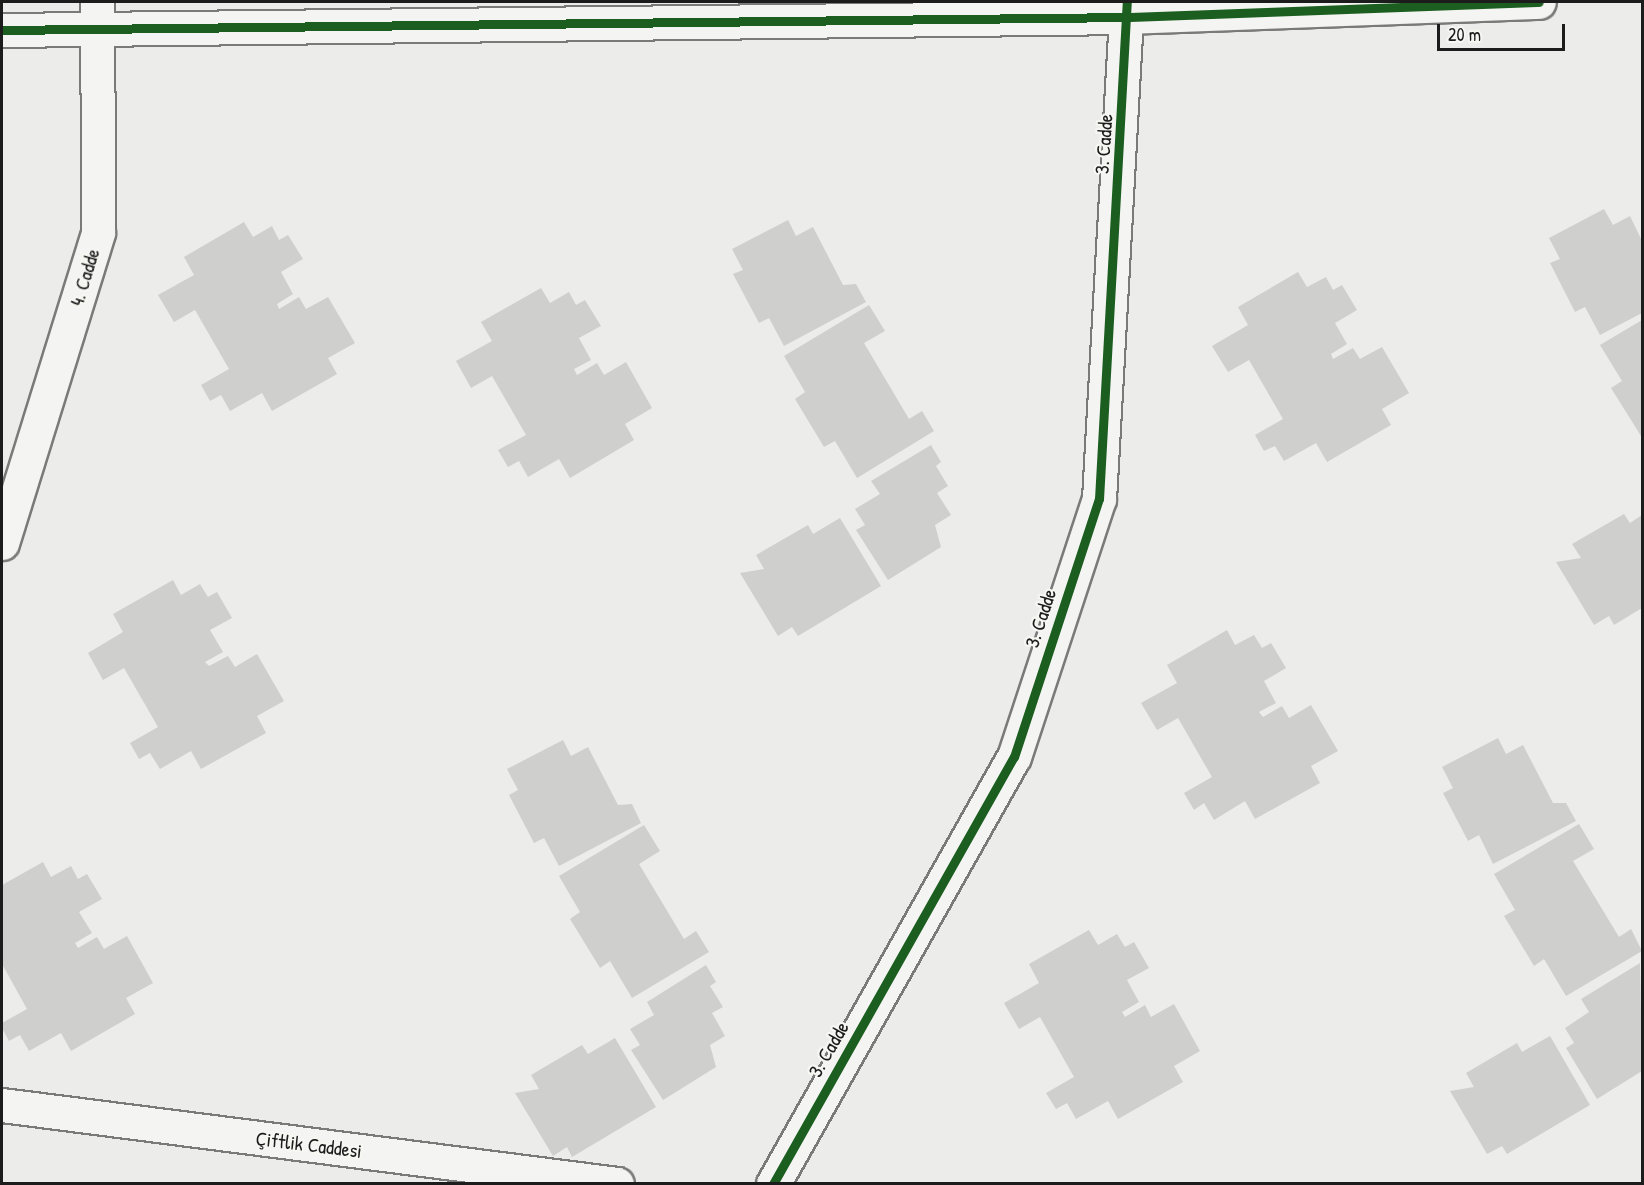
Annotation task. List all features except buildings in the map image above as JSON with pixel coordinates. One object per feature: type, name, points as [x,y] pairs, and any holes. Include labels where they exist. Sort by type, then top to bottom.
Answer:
[{"type":"street","points":[[2,30],[97,14],[1127,9],[1539,2]]},
{"type":"street","name":"3. Cadde","points":[[773,1184],[1014,757],[1099,499],[1127,9]]},
{"type":"street","name":"4. Cadde","points":[[2,543],[98,232],[97,14]]},
{"type":"street","name":"Çiftlik Caddesi","points":[[2,1105],[616,1184]]},
{"type":"cycle path","points":[[773,1184],[1014,757],[1099,499],[1127,2]]},
{"type":"cycle path","points":[[2,30],[1128,17],[1539,2]]}]
